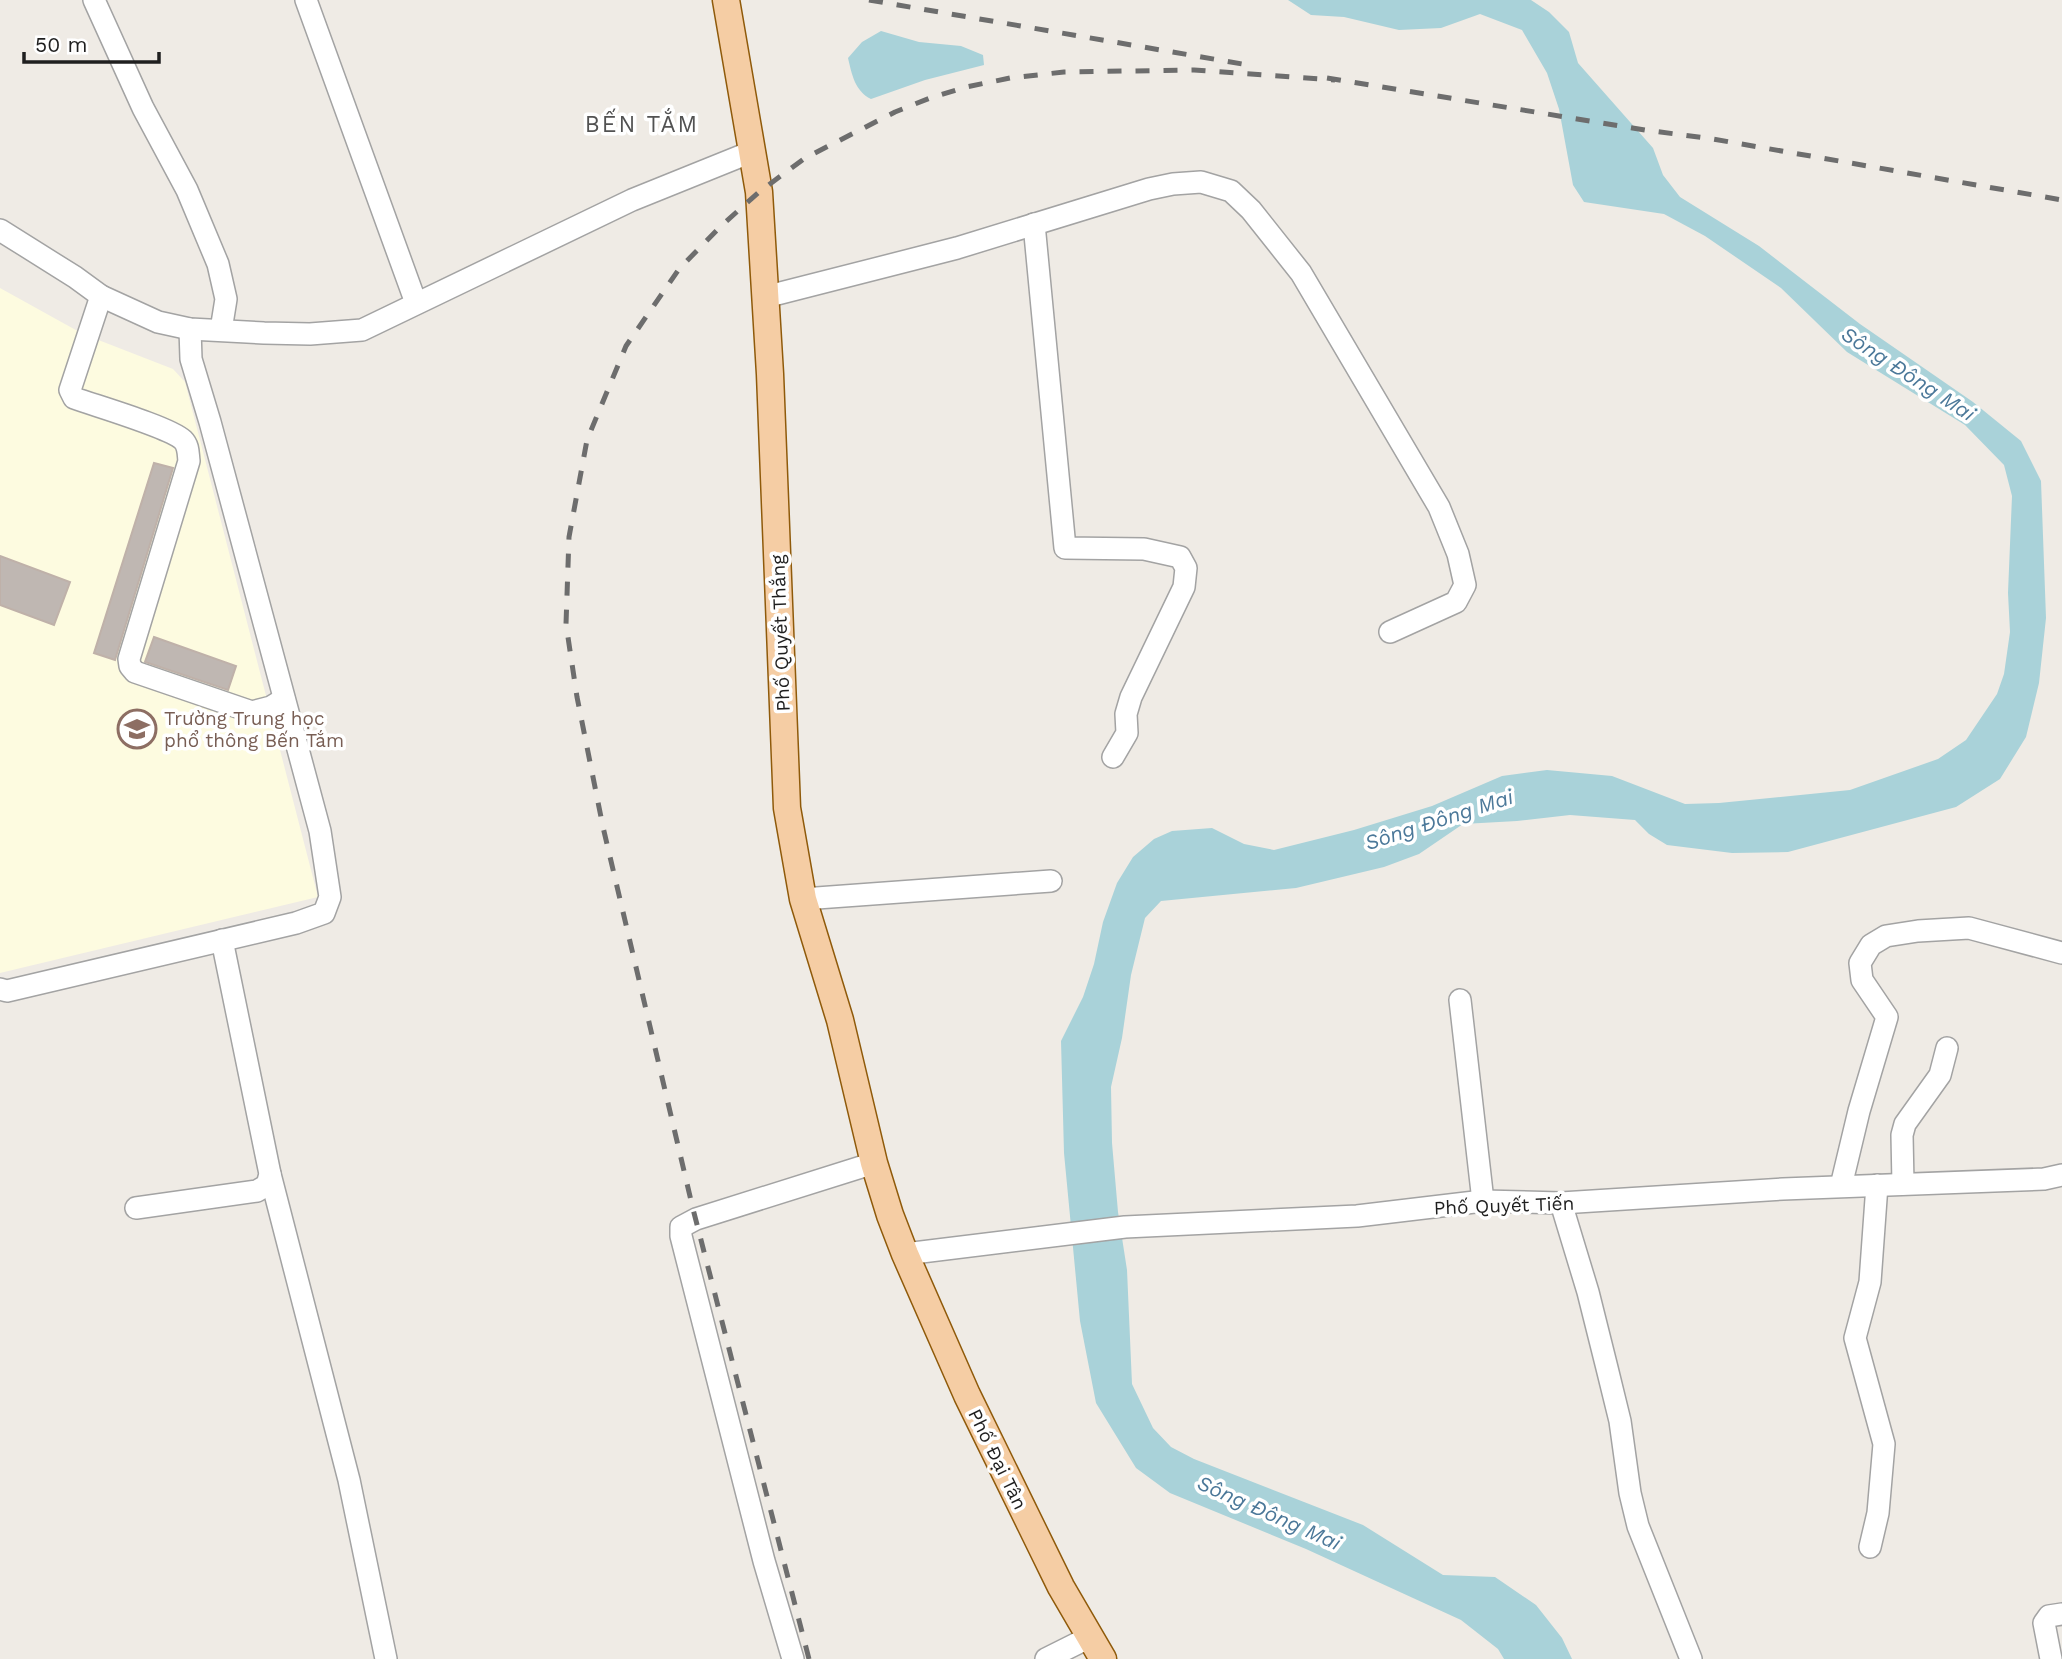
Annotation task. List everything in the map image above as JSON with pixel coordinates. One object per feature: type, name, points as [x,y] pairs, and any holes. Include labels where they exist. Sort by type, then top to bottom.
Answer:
[{"type":"main road","name":"Phố Quyết Thắng","points":[[726,0],[759,192],[787,808],[803,899],[840,1020],[874,1163],[905,1254]]},
{"type":"main road","name":"Phố Đại Tân","points":[[905,1254],[972,1407],[1061,1587],[1096,1648]]},
{"type":"street","points":[[94,0],[143,108],[187,190],[218,264],[226,299],[221,330]]},
{"type":"street","points":[[306,0],[416,303]]},
{"type":"street","points":[[0,230],[75,276],[101,296],[158,322],[190,329],[310,334],[362,330],[632,200],[751,152]]},
{"type":"street","points":[[765,297],[859,274],[1149,189],[1201,181],[1231,191],[1251,210],[1301,273],[1439,507],[1458,554],[1465,585],[1456,602],[1390,632]]},
{"type":"street","points":[[1034,224],[1065,548],[1144,549],[1180,556],[1186,568],[1184,587],[1153,653],[1139,676],[1126,714],[1127,733],[1113,757]]},
{"type":"street","points":[[101,296],[83,345],[70,390],[71,395],[167,431],[183,440],[188,447],[189,461],[129,659],[130,666],[135,672],[252,712],[271,708],[284,699]]},
{"type":"street","points":[[0,989],[7,991],[296,923],[324,913],[330,897],[320,831],[191,359],[190,329]]},
{"type":"street","points":[[803,899],[1051,881]]},
{"type":"street","points":[[1841,1186],[1859,1111],[1887,1017],[1862,980],[1860,963],[1871,945],[1886,936],[1969,928],[2062,953]]},
{"type":"street","points":[[222,940],[270,1174],[349,1480],[386,1659]]},
{"type":"street","points":[[1460,1000],[1482,1202]]},
{"type":"street","points":[[1903,1184],[1902,1136],[1905,1124],[1940,1075],[1947,1048]]},
{"type":"street","points":[[793,1659],[764,1561],[681,1236],[681,1227],[696,1219],[874,1163]]},
{"type":"street","points":[[136,1208],[257,1191],[267,1185],[270,1174]]},
{"type":"street","name":"Phố Quyết Tiến","points":[[905,1254],[1125,1227],[1357,1216],[1482,1202],[1561,1203],[1841,1186],[2044,1179],[2062,1175]]},
{"type":"street","points":[[1870,1547],[1878,1513],[1884,1444],[1855,1338],[1870,1282],[1877,1185]]},
{"type":"street","points":[[1561,1203],[1611,1381],[1638,1526],[1692,1659]]},
{"type":"street","points":[[2051,1659],[2044,1623],[2049,1616],[2062,1614]]},
{"type":"street","points":[[1046,1659],[1096,1648]]},
{"type":"shaded area","name":"Trường Trung học phổ thông Bến Tắm","points":[[0,288],[83,334],[173,369],[185,382],[318,897],[0,973]]},
{"type":"water","name":"Sông Đông Mai","points":[[1288,0],[1531,0],[1549,12],[1569,32],[1578,63],[1653,148],[1663,175],[1680,197],[1759,246],[1860,324],[1973,402],[2021,441],[2041,481],[2046,618],[2039,683],[2026,737],[2000,779],[1956,807],[1788,852],[1732,853],[1667,845],[1649,834],[1635,820],[1570,815],[1463,824],[1419,854],[1384,867],[1296,888],[1161,901],[1145,918],[1131,975],[1122,1038],[1111,1087],[1112,1143],[1118,1212],[1127,1270],[1132,1384],[1153,1428],[1171,1447],[1194,1459],[1363,1525],[1443,1575],[1495,1577],[1536,1605],[1562,1638],[1572,1659],[1504,1659],[1498,1649],[1461,1620],[1306,1549],[1170,1493],[1136,1468],[1096,1403],[1080,1321],[1064,1153],[1061,1041],[1083,997],[1094,964],[1103,922],[1117,883],[1133,857],[1154,839],[1172,831],[1212,828],[1244,844],[1274,850],[1354,830],[1432,806],[1502,776],[1547,770],[1612,776],[1685,804],[1719,803],[1850,790],[1938,759],[1966,740],[1997,694],[2004,674],[2010,632],[2008,593],[2012,496],[2004,465],[1965,425],[1847,352],[1781,288],[1705,236],[1664,214],[1584,202],[1573,185],[1559,109],[1547,73],[1522,30],[1480,14],[1441,28],[1399,30],[1344,17],[1311,15]]},
{"type":"water","points":[[881,31],[919,42],[961,46],[983,55],[984,65],[925,80],[871,99],[858,87],[848,58],[862,42]]},
{"type":"building","points":[[154,463],[173,468],[115,660],[94,653]]},
{"type":"building","points":[[0,556],[70,582],[54,625],[0,605]]},
{"type":"building","points":[[154,637],[236,666],[228,690],[145,662]]},
{"type":"railway","points":[[869,0],[1254,66]]},
{"type":"railway","points":[[809,1659],[693,1209],[603,827],[577,697],[566,624],[569,537],[587,440],[626,346],[679,269],[759,192],[805,158],[895,112],[966,87],[1010,78],[1064,72],[1194,70],[1335,80]]},
{"type":"railway","points":[[1327,78],[1713,139],[2062,200]]},
{"type":"place","name":"Trường Trung học phổ thông Bến Tắm","points":[[137,729]]},
{"type":"district","name":"BẾN TẮM","points":[[642,124]]}]
